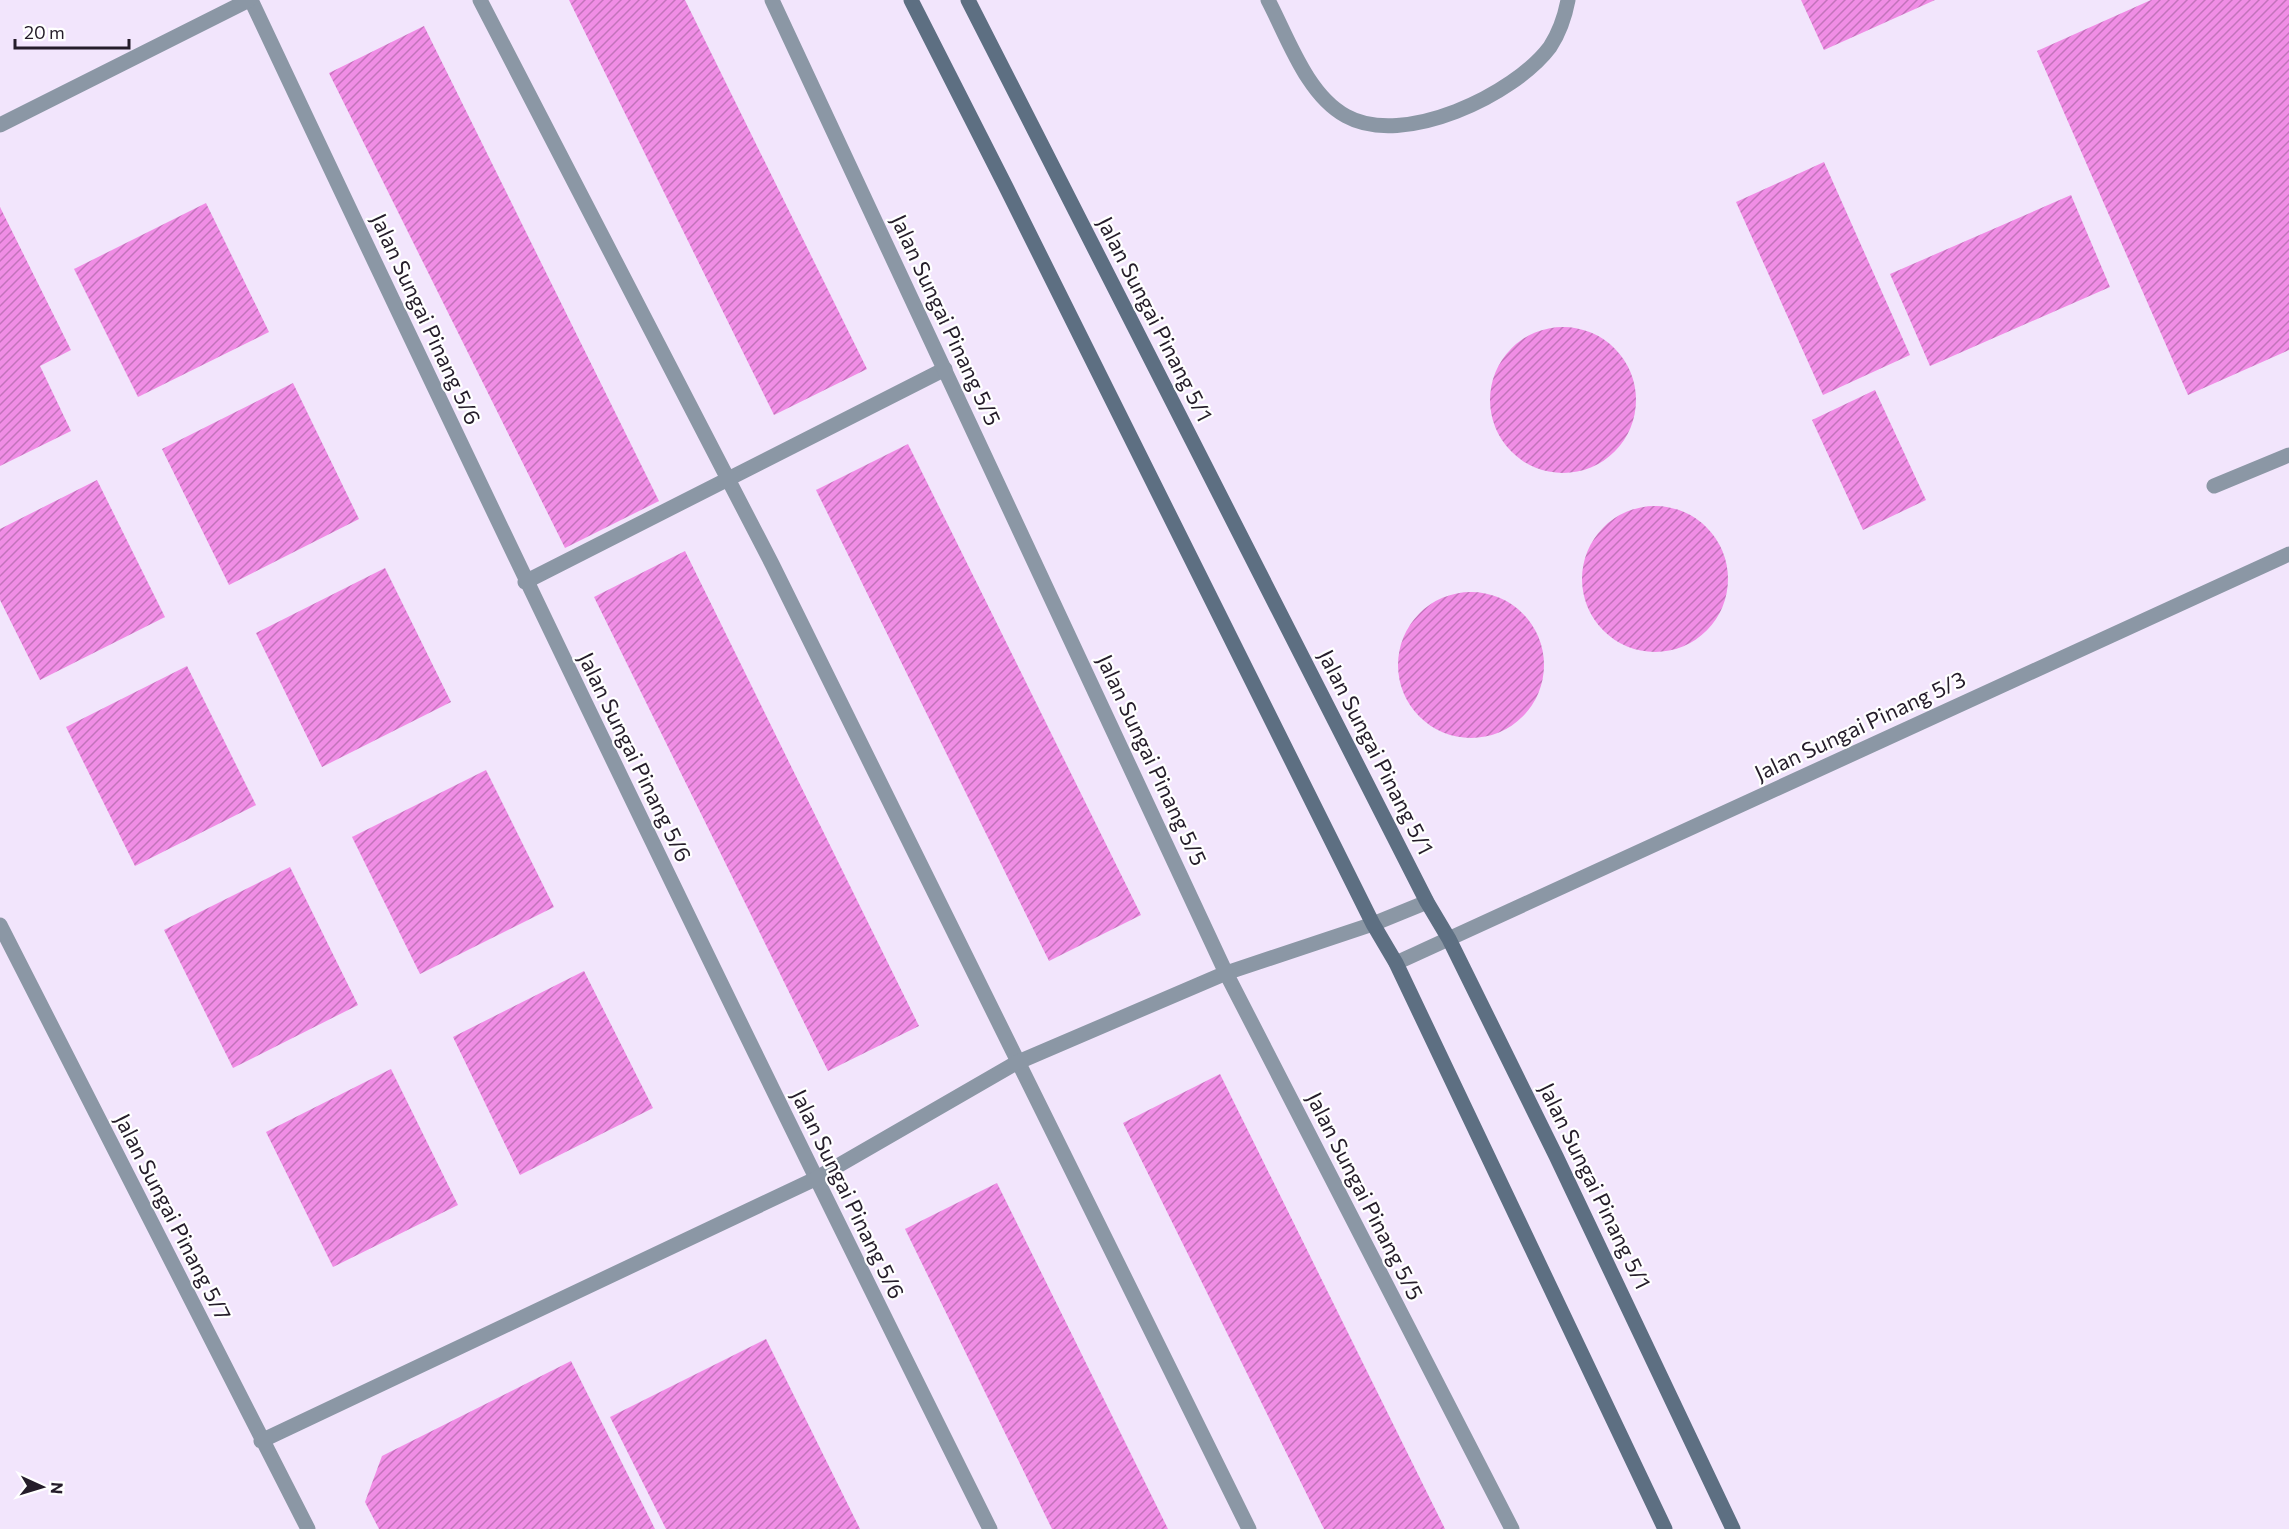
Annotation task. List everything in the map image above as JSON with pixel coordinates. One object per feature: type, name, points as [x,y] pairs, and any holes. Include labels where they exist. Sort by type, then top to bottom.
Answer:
[{"type":"street","points":[[0,125],[250,0]]},
{"type":"street","name":"Jalan Sungai Pinang 5/6","points":[[250,0],[525,582],[815,1179],[990,1529]]},
{"type":"street","points":[[480,0],[728,478],[1249,1529]]},
{"type":"street","name":"Jalan Sungai Pinang 5/5","points":[[772,0],[1226,973],[1512,1529]]},
{"type":"street","points":[[910,0],[1006,187],[1373,924],[1396,963],[1665,1529]]},
{"type":"street","name":"Jalan Sungai Pinang 5/1","points":[[968,0],[1427,902],[1449,939],[1556,1156],[1733,1529]]},
{"type":"street","points":[[1268,0],[1306,73],[1326,102],[1347,117],[1369,124],[1398,127],[1430,121],[1482,100],[1525,72],[1550,46],[1564,17],[1568,0]]},
{"type":"street","points":[[525,582],[945,369]]},
{"type":"street","points":[[2214,486],[2289,455]]},
{"type":"street","name":"Jalan Sungai Pinang 5/3","points":[[1396,963],[2289,554]]},
{"type":"street","points":[[261,1441],[815,1179],[1016,1063],[1226,973],[1373,924],[1427,902]]},
{"type":"street","name":"Jalan Sungai Pinang 5/7","points":[[0,925],[261,1441],[308,1529]]},
{"type":"building","points":[[569,0],[685,0],[867,369],[774,415]]},
{"type":"building","points":[[1801,0],[1935,0],[1824,50]]},
{"type":"building","points":[[2151,0],[2289,0],[2289,350],[2188,395],[2037,51]]},
{"type":"building","points":[[424,26],[659,501],[565,548],[329,73]]},
{"type":"building","points":[[1824,162],[1910,355],[1823,395],[1736,202]]},
{"type":"building","points":[[2071,195],[2110,287],[1930,366],[1890,274]]},
{"type":"building","points":[[206,203],[269,332],[138,397],[74,269]]},
{"type":"building","points":[[0,207],[71,350],[40,366],[71,431],[0,466]]},
{"type":"building","points":[[1563,327],[1577,328],[1591,333],[1604,339],[1615,348],[1624,359],[1630,372],[1635,386],[1635,414],[1630,428],[1624,441],[1615,452],[1604,461],[1591,467],[1577,472],[1563,473],[1549,472],[1535,467],[1522,461],[1511,452],[1502,441],[1496,428],[1491,414],[1490,400],[1491,386],[1496,372],[1502,359],[1511,348],[1522,339],[1535,333],[1549,328]]},
{"type":"building","points":[[293,383],[359,519],[229,585],[162,449]]},
{"type":"building","points":[[1875,390],[1926,500],[1863,530],[1812,420]]},
{"type":"building","points":[[908,444],[1141,915],[1049,961],[816,490]]},
{"type":"building","points":[[97,480],[165,617],[40,680],[0,600],[0,529]]},
{"type":"building","points":[[1655,506],[1683,511],[1707,527],[1723,551],[1728,579],[1723,607],[1707,631],[1683,647],[1655,652],[1627,647],[1603,631],[1587,607],[1582,579],[1587,551],[1603,527],[1627,511]]},
{"type":"building","points":[[685,551],[919,1026],[828,1071],[594,597]]},
{"type":"building","points":[[385,568],[451,702],[322,767],[256,633]]},
{"type":"building","points":[[1471,592],[1485,593],[1499,598],[1512,604],[1523,613],[1532,624],[1538,637],[1543,651],[1543,679],[1538,693],[1532,706],[1523,717],[1512,726],[1499,732],[1485,737],[1471,738],[1457,737],[1443,732],[1430,726],[1419,717],[1410,706],[1404,693],[1399,679],[1398,665],[1399,651],[1404,637],[1410,624],[1419,613],[1430,604],[1443,598],[1457,593]]},
{"type":"building","points":[[187,666],[256,805],[135,866],[66,727]]},
{"type":"building","points":[[486,770],[554,907],[420,974],[352,837]]},
{"type":"building","points":[[290,867],[358,1005],[233,1068],[164,930]]},
{"type":"building","points":[[584,971],[653,1108],[520,1175],[453,1037]]},
{"type":"building","points":[[391,1069],[458,1205],[333,1267],[266,1132]]},
{"type":"building","points":[[1220,1074],[1445,1529],[1324,1529],[1123,1123]]},
{"type":"building","points":[[997,1183],[1168,1529],[1052,1529],[905,1229]]},
{"type":"building","points":[[766,1339],[860,1529],[666,1529],[610,1417]]},
{"type":"building","points":[[571,1361],[655,1529],[379,1529],[365,1502],[382,1456]]}]
